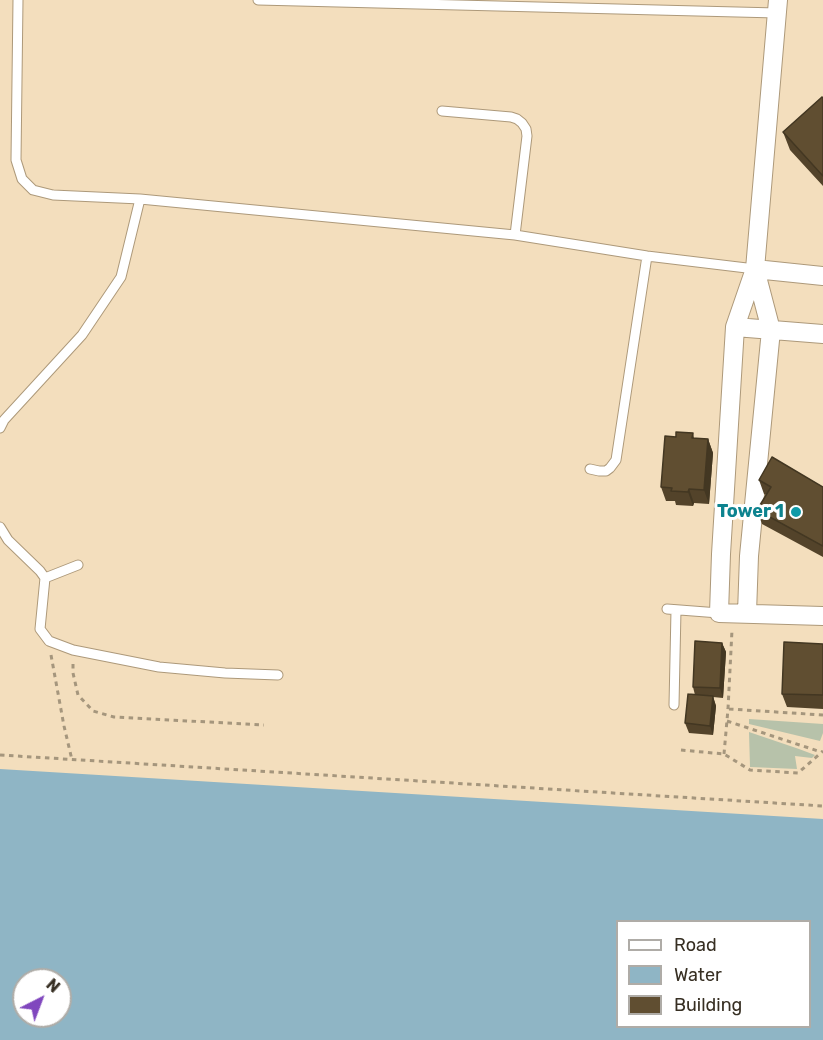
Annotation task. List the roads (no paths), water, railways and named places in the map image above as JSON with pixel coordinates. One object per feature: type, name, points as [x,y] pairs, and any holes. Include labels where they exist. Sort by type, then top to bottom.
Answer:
[{"type":"street","points":[[733,613],[721,554],[735,327],[755,269],[777,7]]},
{"type":"street","points":[[755,269],[823,276]]},
{"type":"street","points":[[733,613],[749,556],[771,330],[755,269]]},
{"type":"street","points":[[735,327],[823,334]]},
{"type":"street","points":[[733,613],[823,616]]},
{"type":"lane","points":[[18,0],[16,160],[22,180],[33,190],[53,195],[140,199],[515,235],[647,256],[755,269]]},
{"type":"lane","points":[[258,0],[777,7]]},
{"type":"lane","points":[[442,111],[511,117],[522,123],[526,129],[515,235]]},
{"type":"lane","points":[[0,428],[4,420],[82,335],[121,277],[140,199]]},
{"type":"lane","points":[[590,469],[606,471],[616,460],[647,256]]},
{"type":"lane","points":[[0,527],[8,540],[40,570],[45,578],[40,629],[49,641],[73,650],[159,667],[278,675]]},
{"type":"lane","points":[[45,578],[78,565]]},
{"type":"lane","points":[[674,705],[671,609],[733,613]]},
{"type":"water","points":[[0,769],[823,819],[823,1040],[0,1040]]},
{"type":"place","name":"Tower 1","points":[[796,512]]}]
